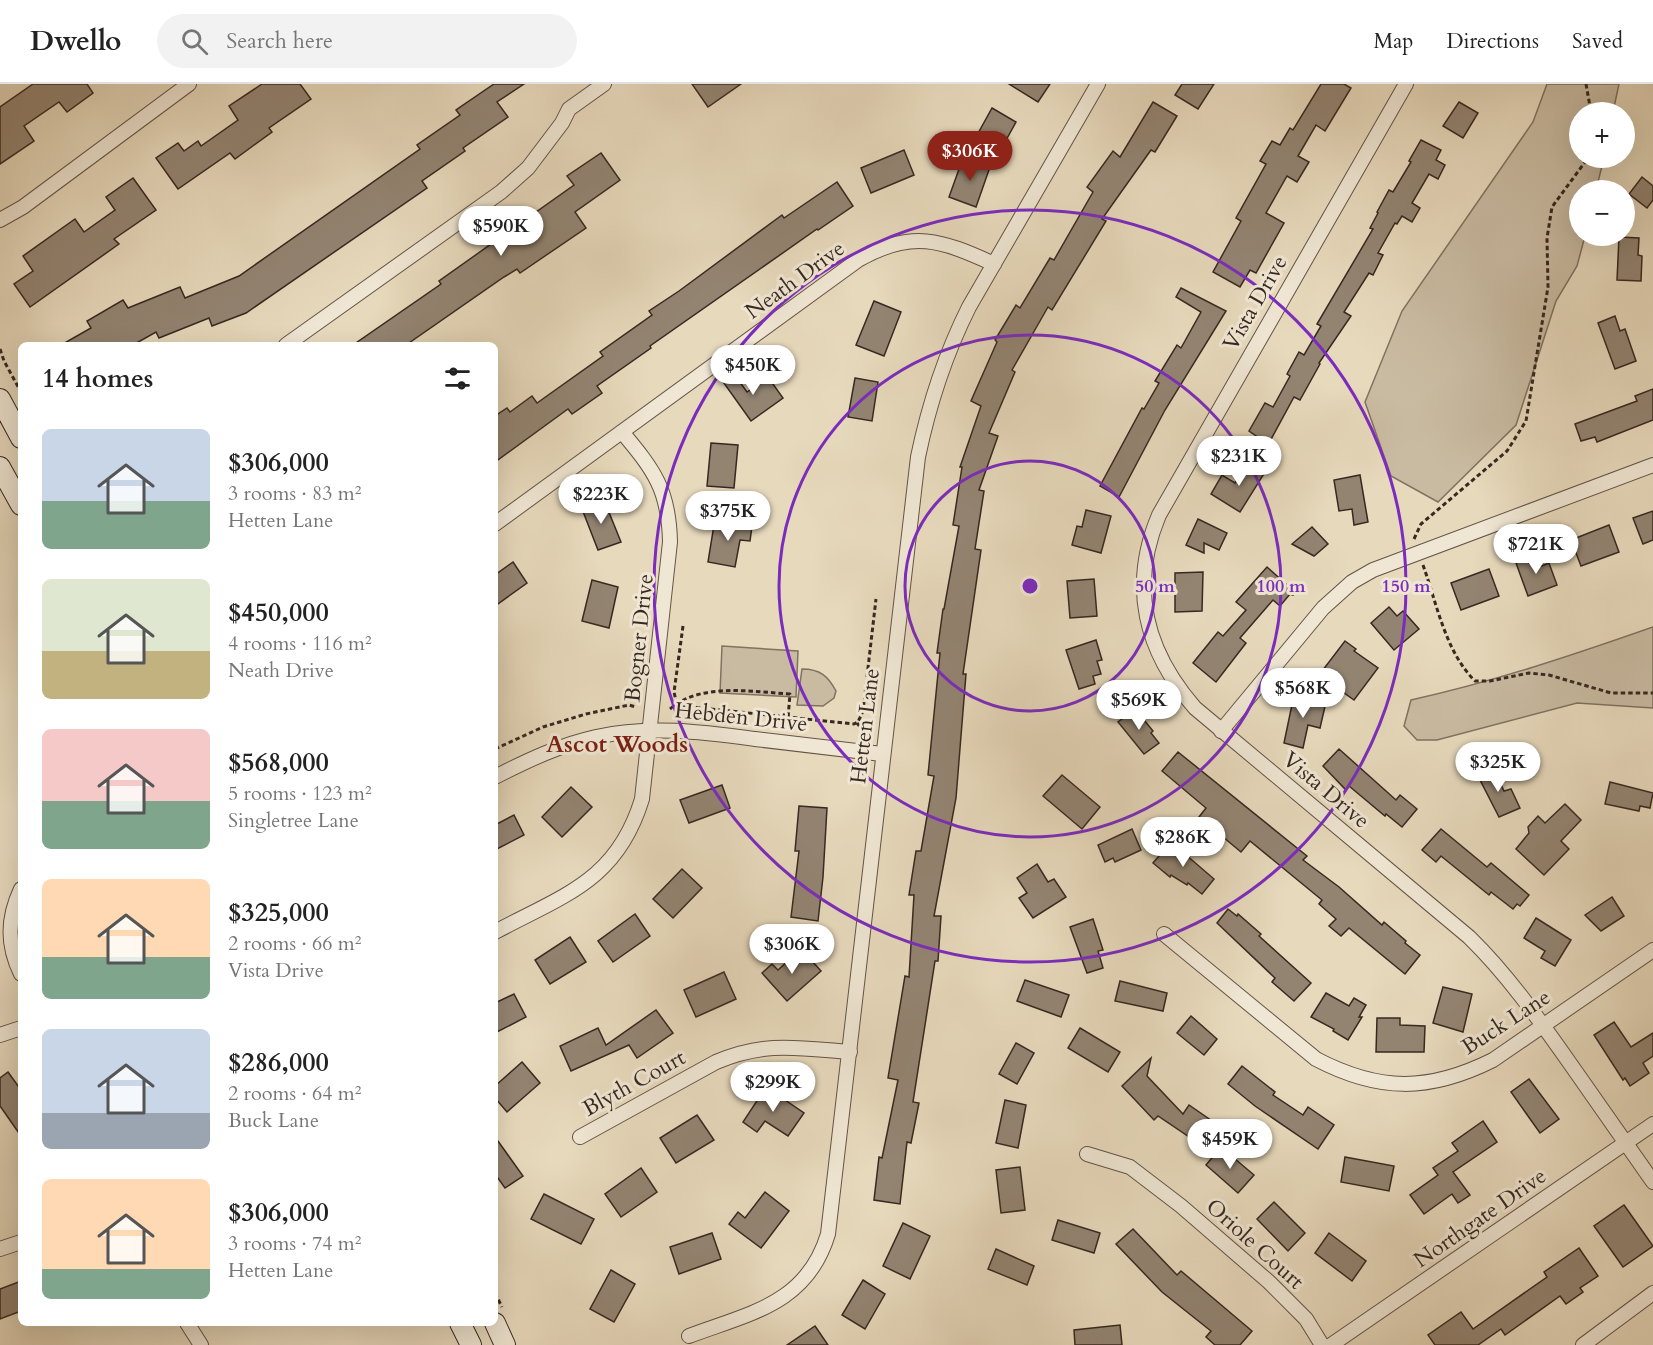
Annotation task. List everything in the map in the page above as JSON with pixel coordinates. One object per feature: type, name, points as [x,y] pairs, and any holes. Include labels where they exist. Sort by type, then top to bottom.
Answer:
[{"type":"main road","points":[[0,399],[18,432]]},
{"type":"main road","points":[[0,467],[18,500]]},
{"type":"main road","points":[[462,1326],[471,1345]]},
{"type":"main road","points":[[496,1326],[506,1345]]},
{"type":"street","points":[[0,220],[23,207],[189,84]]},
{"type":"street","points":[[290,342],[501,192],[528,168],[562,123],[569,109],[604,84]]},
{"type":"street","name":"Hetten Lane","points":[[689,1336],[771,1304],[788,1295],[803,1282],[815,1266],[828,1234],[882,754],[918,457],[925,422],[937,380],[953,338],[1098,84]]},
{"type":"street","name":"Vista Drive","points":[[1406,84],[1159,514],[1147,549],[1144,575],[1147,622],[1155,647],[1177,688],[1195,708],[1468,937],[1509,980],[1653,1182]]},
{"type":"street","name":"Neath Drive","points":[[498,522],[848,267],[872,252],[903,243],[934,242],[955,247],[994,264]]},
{"type":"street","name":"Bogner Drive","points":[[498,930],[594,877],[611,861],[625,842],[642,799],[670,542],[669,519],[665,498],[656,478],[647,462],[622,432]]},
{"type":"street","points":[[1221,731],[1334,597],[1352,582],[1373,570],[1653,465]]},
{"type":"street","name":"Hebden Drive","points":[[498,775],[528,759],[562,746],[597,737],[651,730],[691,731],[882,754]]},
{"type":"street","points":[[18,895],[9,924],[10,942],[18,968]]},
{"type":"street","name":"Buck Lane","points":[[1164,934],[1303,1051],[1339,1071],[1363,1079],[1399,1084],[1440,1080],[1470,1071],[1493,1060],[1653,950]]},
{"type":"street","points":[[0,1035],[18,1029]]},
{"type":"street","name":"Blyth Court","points":[[580,1137],[716,1062],[737,1053],[777,1047],[850,1052]]},
{"type":"street","name":"Northgate Drive","points":[[1331,1345],[1653,1124]]},
{"type":"street","name":"Oriole Court","points":[[1087,1154],[1130,1167],[1181,1206],[1269,1282],[1306,1319],[1322,1345]]},
{"type":"street","points":[[0,1249],[18,1243]]},
{"type":"street","points":[[1583,1345],[1653,1293]]},
{"type":"street","points":[[189,1326],[201,1345]]},
{"type":"path","points":[[1586,84],[1589,102]]},
{"type":"path","points":[[1581,168],[1552,207],[1547,238],[1548,287],[1526,421],[1507,451],[1421,525],[1414,538],[1443,626],[1463,669],[1476,681],[1490,681],[1529,673],[1549,675],[1611,693],[1653,693]]},
{"type":"path","points":[[0,349],[18,386]]},
{"type":"path","points":[[683,626],[674,688],[677,702],[684,706],[851,724],[858,722],[863,711],[876,599]]},
{"type":"path","points":[[670,709],[677,702],[720,690],[790,694],[788,718]]},
{"type":"path","points":[[498,748],[535,730],[564,720],[629,705],[636,707]]},
{"type":"shaded area","points":[[1547,84],[1619,84],[1615,102],[1569,102],[1569,168],[1602,168],[1598,180],[1569,180],[1569,246],[1582,246],[1577,266],[1556,301],[1516,425],[1438,502],[1391,476],[1365,402],[1402,311],[1533,122]]},
{"type":"shaded area","points":[[1653,627],[1653,708],[1577,703],[1437,740],[1417,740],[1404,726],[1411,700],[1563,658]]},
{"type":"shaded area","points":[[722,646],[798,651],[796,697],[720,693]]},
{"type":"shaded area","points":[[802,669],[814,670],[826,677],[836,691],[834,698],[823,706],[797,705]]},
{"type":"building","points":[[33,84],[87,84],[93,93],[67,112],[59,102],[24,126],[34,141],[0,164],[0,107]]},
{"type":"building","points":[[262,84],[300,84],[311,99],[269,128],[272,132],[235,159],[230,153],[178,189],[156,158],[178,143],[184,151],[198,141],[201,146],[238,120],[229,106]]},
{"type":"building","points":[[494,84],[524,84],[497,102],[508,117],[463,148],[465,151],[422,181],[427,188],[246,313],[212,326],[209,318],[159,338],[156,332],[138,342],[66,342],[91,328],[87,321],[123,300],[128,308],[180,287],[185,298],[239,276],[420,149],[417,145],[460,115],[456,110]]},
{"type":"building","points":[[692,84],[741,84],[708,107]]},
{"type":"building","points":[[1009,84],[1050,84],[1038,102]]},
{"type":"building","points":[[1182,84],[1214,84],[1198,109],[1175,95]]},
{"type":"building","points":[[1321,84],[1344,84],[1351,88],[1325,131],[1316,125],[1298,156],[1309,162],[1297,182],[1287,176],[1266,213],[1284,223],[1256,273],[1250,270],[1240,287],[1213,272],[1241,221],[1236,218],[1266,164],[1260,161],[1272,141],[1280,145],[1290,128],[1293,130]]},
{"type":"building","points":[[1153,102],[1177,116],[1155,152],[1151,150],[1102,219],[1106,221],[1052,310],[1048,307],[1012,370],[1015,372],[989,433],[998,436],[979,490],[984,491],[975,549],[981,550],[963,674],[966,674],[956,798],[934,916],[941,916],[938,961],[935,961],[913,1102],[919,1103],[911,1143],[907,1142],[900,1204],[874,1200],[879,1157],[882,1158],[898,1080],[888,1078],[905,976],[909,977],[914,895],[909,895],[916,851],[921,851],[934,776],[928,775],[940,653],[937,653],[959,526],[953,525],[962,467],[960,467],[981,406],[971,401],[997,342],[995,340],[1016,305],[1020,308],[1050,258],[1054,260],[1093,192],[1087,187],[1113,151],[1120,157]]},
{"type":"building","points":[[1459,102],[1478,113],[1463,138],[1443,126]]},
{"type":"building","points":[[992,108],[1016,122],[1000,151],[976,137]]},
{"type":"building","points":[[1421,140],[1441,150],[1436,160],[1445,165],[1438,179],[1429,174],[1412,203],[1420,208],[1412,222],[1402,216],[1397,224],[1395,223],[1378,253],[1383,255],[1373,275],[1369,273],[1344,312],[1351,316],[1319,363],[1300,400],[1294,397],[1269,443],[1265,442],[1249,431],[1265,403],[1273,407],[1290,376],[1287,374],[1299,352],[1304,355],[1321,326],[1317,324],[1373,229],[1370,228],[1377,212],[1389,190],[1393,192]]},
{"type":"building","points":[[904,150],[914,175],[871,193],[861,168]]},
{"type":"building","points":[[601,153],[620,180],[575,212],[586,228],[520,273],[517,269],[504,277],[410,342],[357,342],[441,284],[439,281],[574,185],[567,176]]},
{"type":"building","points":[[963,158],[990,167],[976,207],[949,197]]},
{"type":"building","points":[[1642,177],[1653,186],[1653,200],[1647,208],[1635,199],[1635,186]]},
{"type":"building","points":[[133,178],[156,210],[114,239],[119,244],[30,307],[14,284],[33,271],[23,256],[75,219],[84,232],[115,210],[106,197]]},
{"type":"building","points":[[837,182],[853,206],[650,346],[651,348],[597,386],[602,393],[572,414],[568,409],[498,460],[498,414],[507,408],[510,412],[532,396],[537,403],[603,356],[600,352],[652,315],[649,311],[782,215],[784,218]]},
{"type":"building","points":[[1635,238],[1639,238],[1638,255],[1642,256],[1641,281],[1617,280],[1619,246],[1635,246]]},
{"type":"building","points":[[1181,288],[1226,311],[1165,410],[1119,497],[1100,486],[1142,408],[1144,409],[1159,383],[1155,381],[1177,345],[1181,348],[1201,312],[1176,297]]},
{"type":"building","points":[[874,301],[901,312],[884,356],[856,345]]},
{"type":"building","points":[[1615,316],[1620,331],[1625,329],[1636,361],[1615,369],[1598,323]]},
{"type":"building","points":[[732,371],[747,392],[768,377],[783,398],[751,421],[721,379]]},
{"type":"building","points":[[855,378],[878,382],[872,421],[848,417]]},
{"type":"building","points":[[1653,389],[1653,420],[1597,442],[1595,437],[1581,441],[1575,424],[1637,401],[1635,396]]},
{"type":"building","points":[[711,443],[738,445],[734,488],[707,486]]},
{"type":"building","points":[[1248,462],[1265,472],[1240,512],[1211,494],[1222,475],[1235,483]]},
{"type":"building","points":[[1360,475],[1368,522],[1354,525],[1352,509],[1339,511],[1334,480]]},
{"type":"building","points":[[604,500],[621,542],[598,550],[582,509]]},
{"type":"building","points":[[1086,510],[1111,516],[1101,553],[1072,545],[1077,526],[1082,527]]},
{"type":"building","points":[[1653,511],[1653,540],[1643,544],[1633,518]]},
{"type":"building","points":[[715,519],[752,526],[750,541],[740,540],[735,567],[708,562]]},
{"type":"building","points":[[1198,519],[1227,533],[1219,550],[1204,543],[1204,553],[1186,545]]},
{"type":"building","points":[[1609,525],[1619,552],[1581,566],[1571,540]]},
{"type":"building","points":[[1312,527],[1328,544],[1314,556],[1292,544]]},
{"type":"building","points":[[1538,555],[1542,566],[1549,563],[1557,585],[1528,596],[1516,563]]},
{"type":"building","points":[[513,562],[527,583],[498,604],[498,573]]},
{"type":"building","points":[[1267,567],[1295,592],[1293,595],[1290,594],[1280,606],[1273,600],[1240,638],[1246,643],[1216,682],[1193,663],[1218,632],[1223,636],[1246,610],[1236,602]]},
{"type":"building","points":[[1489,569],[1499,596],[1461,610],[1451,583]]},
{"type":"building","points":[[1203,572],[1202,611],[1175,612],[1175,573]]},
{"type":"building","points":[[1094,579],[1097,616],[1070,618],[1067,581]]},
{"type":"building","points":[[592,580],[618,587],[609,628],[582,621]]},
{"type":"building","points":[[1389,607],[1397,616],[1403,611],[1419,629],[1394,650],[1371,623]]},
{"type":"building","points":[[1096,640],[1102,660],[1097,661],[1101,674],[1093,676],[1095,684],[1079,689],[1066,650]]},
{"type":"building","points":[[1345,641],[1356,649],[1354,651],[1378,668],[1354,700],[1319,675]]},
{"type":"building","points":[[1294,695],[1326,702],[1320,728],[1308,725],[1303,748],[1284,743]]},
{"type":"building","points":[[1135,709],[1153,731],[1151,733],[1159,743],[1144,754],[1118,722]]},
{"type":"building","points":[[1339,749],[1396,800],[1400,795],[1417,809],[1402,827],[1349,786],[1346,790],[1323,766]]},
{"type":"building","points":[[1178,752],[1307,856],[1303,860],[1339,887],[1382,925],[1384,922],[1406,941],[1405,943],[1420,955],[1405,974],[1349,928],[1341,936],[1329,926],[1336,919],[1319,904],[1322,900],[1250,841],[1241,852],[1199,817],[1206,808],[1162,771]]},
{"type":"building","points":[[1493,767],[1504,791],[1511,789],[1520,808],[1499,817],[1477,774]]},
{"type":"building","points":[[1062,775],[1100,807],[1082,829],[1043,796]]},
{"type":"building","points":[[1610,782],[1653,793],[1650,808],[1640,806],[1639,811],[1605,804]]},
{"type":"building","points":[[722,785],[730,808],[689,823],[680,800]]},
{"type":"building","points":[[571,787],[592,807],[562,837],[542,817]]},
{"type":"building","points":[[1565,804],[1581,820],[1561,841],[1569,849],[1544,875],[1516,849],[1529,833],[1528,827],[1538,816],[1545,823]]},
{"type":"building","points":[[799,806],[827,808],[818,921],[791,917],[799,851],[795,851]]},
{"type":"building","points":[[514,815],[524,835],[498,848],[498,823]]},
{"type":"building","points":[[1132,829],[1141,850],[1115,862],[1113,858],[1105,862],[1098,845]]},
{"type":"building","points":[[1441,829],[1487,867],[1491,863],[1529,895],[1520,906],[1517,904],[1513,909],[1491,892],[1489,895],[1441,856],[1436,862],[1422,850]]},
{"type":"building","points":[[1171,842],[1214,879],[1202,894],[1188,883],[1187,885],[1171,875],[1170,877],[1153,863]]},
{"type":"building","points":[[1037,864],[1048,882],[1054,879],[1066,897],[1033,918],[1019,898],[1027,893],[1017,878]]},
{"type":"building","points":[[682,869],[702,888],[673,918],[653,899]]},
{"type":"building","points":[[1612,897],[1624,916],[1601,931],[1585,915]]},
{"type":"building","points":[[1228,909],[1237,916],[1238,914],[1261,934],[1259,936],[1311,983],[1294,1001],[1272,982],[1275,978],[1217,923]]},
{"type":"building","points":[[635,914],[650,936],[613,962],[598,941]]},
{"type":"building","points":[[1536,918],[1571,940],[1555,966],[1541,958],[1545,951],[1524,938]]},
{"type":"building","points":[[1093,919],[1103,950],[1098,951],[1103,968],[1087,973],[1070,927]]},
{"type":"building","points":[[570,937],[586,962],[550,984],[535,960]]},
{"type":"building","points":[[801,949],[821,971],[787,1001],[762,973],[772,964],[778,970]]},
{"type":"building","points":[[724,972],[736,999],[696,1017],[684,990]]},
{"type":"building","points":[[1025,980],[1069,995],[1061,1017],[1017,1001]]},
{"type":"building","points":[[1120,981],[1167,993],[1163,1011],[1115,1001]]},
{"type":"building","points":[[1443,987],[1472,994],[1463,1032],[1433,1023]]},
{"type":"building","points":[[1326,993],[1349,1006],[1354,998],[1366,1005],[1359,1017],[1362,1017],[1348,1040],[1333,1031],[1334,1029],[1311,1017]]},
{"type":"building","points":[[514,994],[526,1017],[498,1031],[498,1002]]},
{"type":"building","points":[[656,1010],[673,1033],[637,1058],[629,1045],[571,1071],[560,1046],[598,1028],[606,1045]]},
{"type":"building","points":[[1191,1016],[1217,1039],[1204,1055],[1177,1033]]},
{"type":"building","points":[[1377,1018],[1400,1018],[1400,1025],[1425,1026],[1424,1052],[1376,1052]]},
{"type":"building","points":[[1614,1022],[1631,1047],[1653,1033],[1653,1056],[1643,1063],[1649,1073],[1630,1086],[1625,1078],[1623,1080],[1594,1035]]},
{"type":"building","points":[[1080,1028],[1120,1052],[1108,1072],[1068,1048]]},
{"type":"building","points":[[1016,1043],[1034,1053],[1017,1084],[999,1074]]},
{"type":"building","points":[[1151,1058],[1147,1076],[1183,1114],[1189,1105],[1225,1130],[1210,1151],[1158,1116],[1154,1120],[1122,1086]]},
{"type":"building","points":[[522,1062],[540,1083],[507,1112],[498,1102],[498,1083]]},
{"type":"building","points":[[1242,1066],[1275,1092],[1273,1095],[1303,1115],[1308,1107],[1334,1125],[1318,1149],[1255,1106],[1228,1084]]},
{"type":"building","points":[[8,1072],[18,1086],[18,1132],[0,1106],[0,1078]]},
{"type":"building","points":[[1529,1079],[1559,1119],[1540,1133],[1511,1092]]},
{"type":"building","points":[[766,1087],[804,1113],[788,1136],[765,1121],[757,1132],[743,1122]]},
{"type":"building","points":[[1005,1100],[1026,1105],[1018,1148],[996,1143]]},
{"type":"building","points":[[697,1115],[714,1140],[676,1163],[660,1138]]},
{"type":"building","points":[[1483,1121],[1497,1142],[1453,1172],[1470,1195],[1458,1203],[1452,1194],[1424,1214],[1410,1195],[1438,1175],[1433,1168],[1458,1151],[1452,1143]]},
{"type":"building","points":[[498,1141],[523,1176],[505,1188],[498,1178]]},
{"type":"building","points":[[1221,1147],[1254,1175],[1238,1193],[1206,1165]]},
{"type":"building","points":[[1345,1157],[1394,1166],[1389,1191],[1341,1182]]},
{"type":"building","points":[[1020,1167],[1025,1210],[1001,1213],[996,1170]]},
{"type":"building","points":[[641,1168],[657,1192],[621,1217],[605,1194]]},
{"type":"building","points":[[765,1192],[789,1211],[761,1248],[729,1224],[738,1212],[745,1218]]},
{"type":"building","points":[[544,1194],[594,1219],[581,1244],[531,1219]]},
{"type":"building","points":[[1274,1202],[1305,1233],[1288,1251],[1257,1219]]},
{"type":"building","points":[[1624,1205],[1653,1246],[1623,1267],[1594,1226]]},
{"type":"building","points":[[1058,1220],[1100,1233],[1094,1253],[1052,1240]]},
{"type":"building","points":[[903,1223],[930,1236],[910,1279],[883,1266]]},
{"type":"building","points":[[1133,1229],[1177,1275],[1181,1271],[1252,1331],[1240,1345],[1215,1345],[1206,1337],[1211,1331],[1162,1292],[1116,1244]]},
{"type":"building","points":[[712,1233],[721,1259],[679,1274],[670,1247]]},
{"type":"building","points":[[1329,1233],[1366,1261],[1352,1281],[1315,1253]]},
{"type":"building","points":[[1579,1248],[1598,1276],[1580,1288],[1583,1292],[1566,1304],[1560,1296],[1505,1335],[1501,1329],[1478,1345],[1435,1345],[1428,1335],[1461,1312],[1473,1329],[1547,1277],[1544,1272]]},
{"type":"building","points":[[996,1249],[1034,1266],[1027,1285],[988,1269]]},
{"type":"building","points":[[611,1270],[635,1284],[614,1322],[590,1309]]},
{"type":"building","points":[[863,1280],[885,1294],[865,1329],[842,1315]]},
{"type":"building","points":[[18,1282],[18,1312],[0,1319],[0,1289]]},
{"type":"building","points":[[1120,1325],[1122,1345],[1075,1345],[1074,1330]]},
{"type":"building","points":[[815,1326],[828,1345],[787,1345]]},
{"type":"district","name":"Ascot Woods","points":[[617,744]]}]
